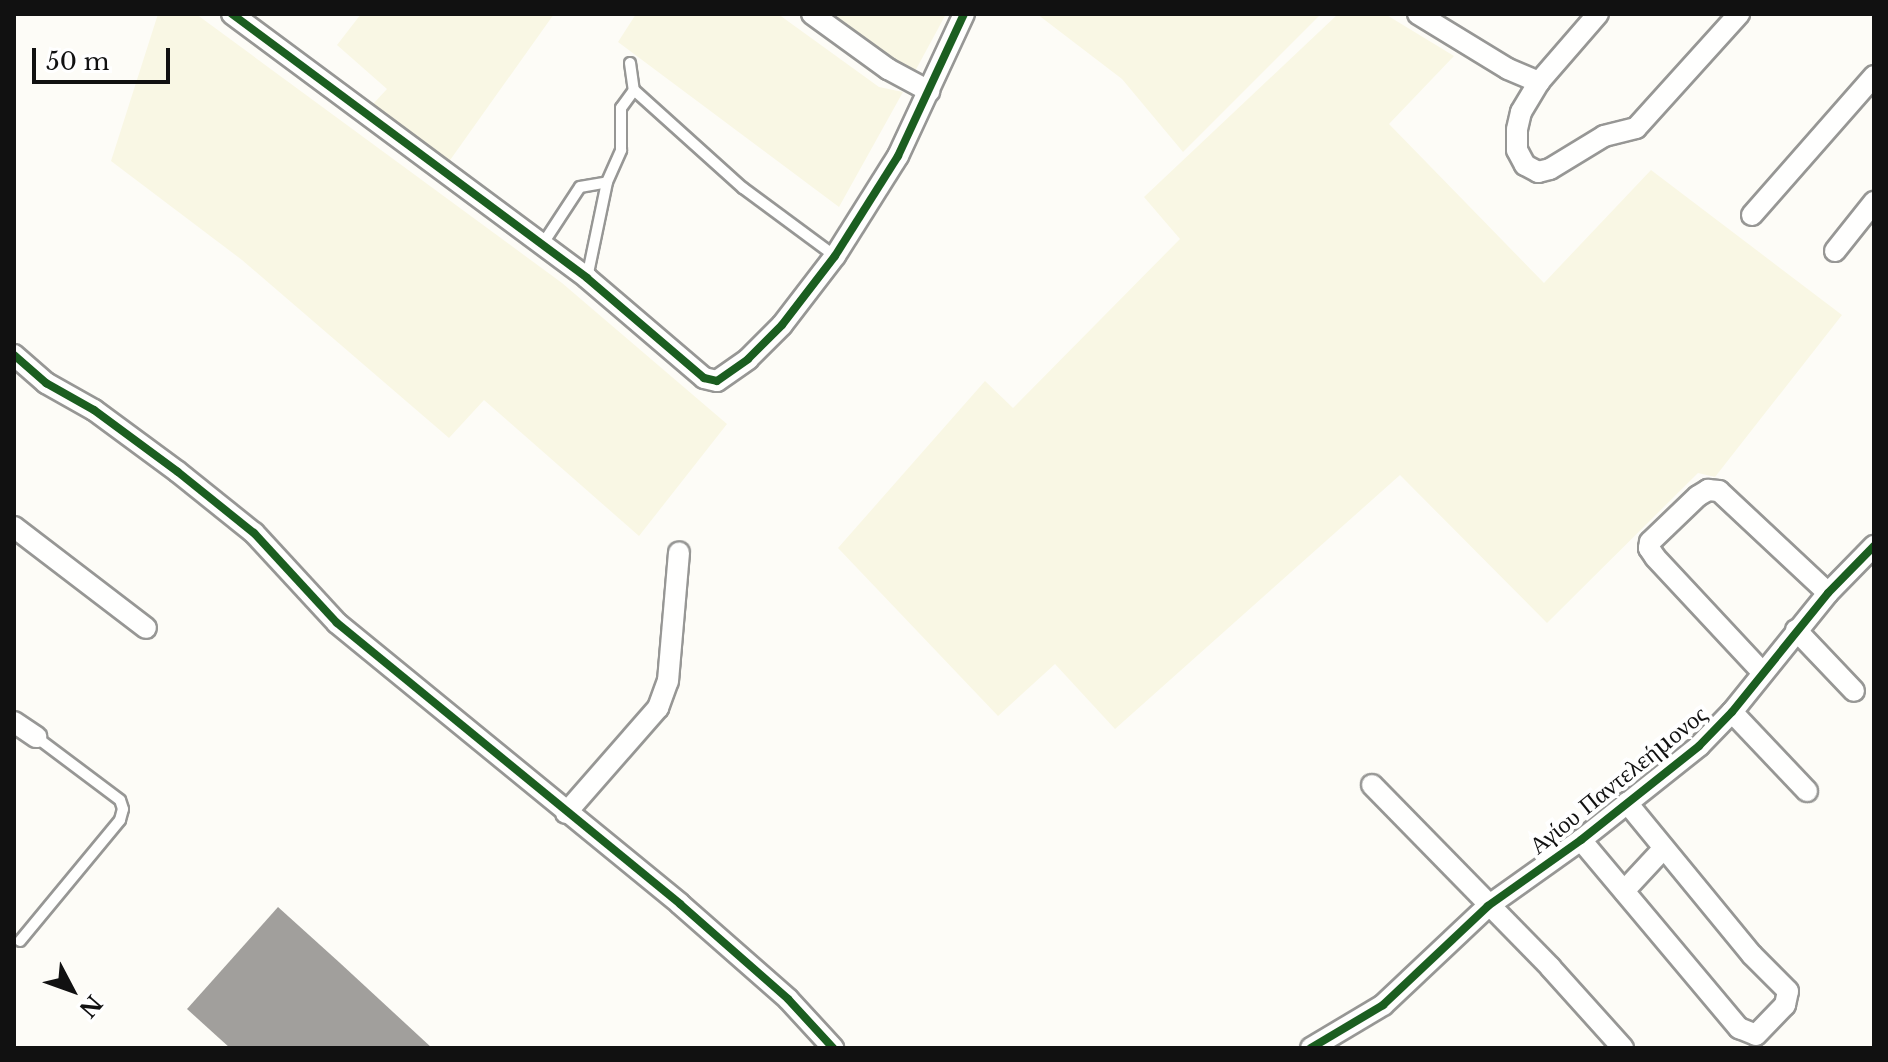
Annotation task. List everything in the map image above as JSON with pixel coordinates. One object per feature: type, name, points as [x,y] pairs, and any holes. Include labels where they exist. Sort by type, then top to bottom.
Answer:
[{"type":"street","points":[[232,14],[587,278],[704,378],[717,381],[748,359],[782,325],[835,256],[898,156],[964,14]]},
{"type":"street","points":[[812,14],[888,69],[929,91]]},
{"type":"street","points":[[1418,14],[1508,69],[1539,82]]},
{"type":"street","points":[[1521,112],[1539,82],[1598,14]]},
{"type":"street","points":[[1508,69],[1521,112],[1517,150],[1525,165],[1538,172],[1550,169],[1604,136],[1636,128],[1739,14]]},
{"type":"street","points":[[1752,215],[1874,76]]},
{"type":"street","points":[[1835,251],[1874,202]]},
{"type":"street","points":[[15,360],[178,472],[254,533],[337,623],[680,904],[788,999],[833,1048]]},
{"type":"street","points":[[1763,673],[1655,557],[1649,548],[1650,542],[1698,496],[1708,490],[1719,491],[1828,593]]},
{"type":"street","points":[[14,527],[146,628]]},
{"type":"street","name":"Αγίου Παντελεήμονος","points":[[1311,1048],[1383,1005],[1488,906],[1581,840],[1699,746],[1732,712],[1828,593],[1874,546]]},
{"type":"street","points":[[566,813],[658,708],[668,681],[679,552]]},
{"type":"street","points":[[1796,630],[1854,691]]},
{"type":"street","points":[[1732,712],[1807,791]]},
{"type":"street","points":[[14,722],[36,737]]},
{"type":"street","points":[[1372,785],[1623,1048]]},
{"type":"street","points":[[1581,840],[1739,1028],[1756,1035],[1785,1005],[1788,991],[1663,849],[1627,803]]},
{"type":"street","points":[[1624,891],[1663,849]]},
{"type":"lane","points":[[630,63],[634,90],[743,188],[835,256]]},
{"type":"lane","points":[[587,278],[590,248],[607,182],[621,150],[621,108],[634,90]]},
{"type":"lane","points":[[542,245],[580,187],[607,182]]},
{"type":"lane","points":[[20,941],[120,820],[123,809],[120,800],[36,737]]},
{"type":"shaded area","points":[[158,14],[196,14],[562,283],[727,424],[639,536],[484,400],[449,438],[242,260],[111,161]]},
{"type":"shaded area","points":[[361,14],[554,14],[448,163],[373,104],[387,89],[337,45]]},
{"type":"shaded area","points":[[636,14],[778,14],[879,87],[903,92],[839,207],[618,42]]},
{"type":"shaded area","points":[[829,14],[946,14],[913,75]]},
{"type":"shaded area","points":[[1037,14],[1321,14],[1183,152],[1122,79]]},
{"type":"shaded area","points":[[1338,14],[1385,14],[1454,56],[1389,124],[1544,283],[1651,170],[1842,315],[1715,477],[1698,473],[1547,623],[1400,475],[1115,729],[1055,664],[998,716],[838,548],[985,381],[1013,408],[1180,239],[1144,197]]},
{"type":"building","points":[[278,907],[432,1048],[230,1048],[187,1009]]},
{"type":"cycle path","points":[[232,14],[587,278],[704,378],[717,381],[748,359],[782,325],[835,256],[898,156],[964,14]]},
{"type":"cycle path","points":[[14,355],[46,383],[94,410],[178,472],[254,533],[337,623],[680,904],[788,999],[833,1048]]},
{"type":"cycle path","points":[[1311,1048],[1383,1005],[1488,906],[1581,840],[1699,746],[1732,712],[1828,593],[1874,546]]}]
